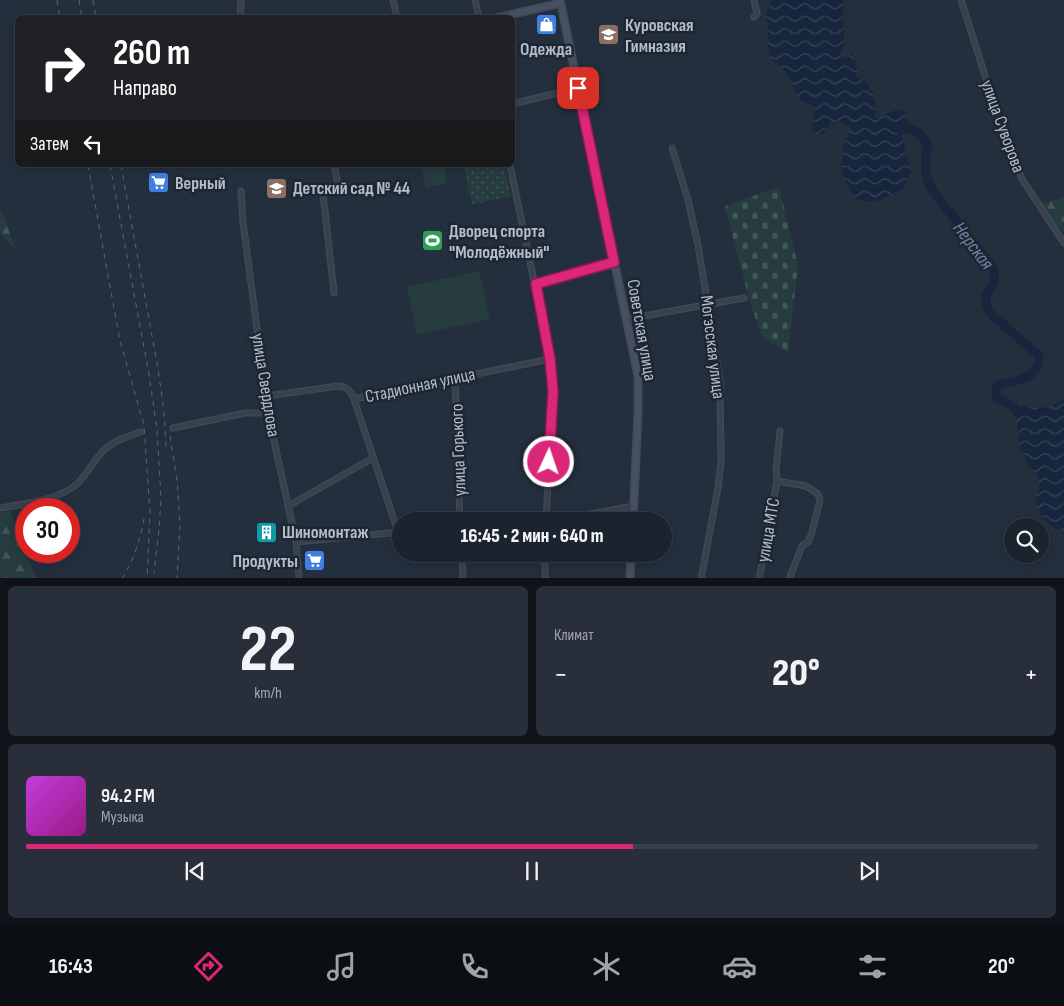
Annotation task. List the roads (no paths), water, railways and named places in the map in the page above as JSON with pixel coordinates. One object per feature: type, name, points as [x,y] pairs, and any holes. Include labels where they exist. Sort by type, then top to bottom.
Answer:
[{"type":"street","points":[[240,15],[241,0]]},
{"type":"street","points":[[392,0],[396,15]]},
{"type":"street","points":[[475,0],[478,15]]},
{"type":"street","points":[[754,0],[757,14],[754,17]]},
{"type":"street","name":"улица Суворова","points":[[961,0],[1002,129],[1022,179],[1064,243]]},
{"type":"street","points":[[508,15],[560,2]]},
{"type":"street","name":"Советская улица","points":[[560,2],[638,376],[634,512]]},
{"type":"street","points":[[515,103],[578,88]]},
{"type":"street","name":"Могэсская улица","points":[[672,148],[688,200],[698,245],[720,380],[721,463],[715,506],[700,578]]},
{"type":"street","points":[[334,167],[339,189],[323,194],[334,293]]},
{"type":"street","points":[[510,167],[550,359],[553,392],[546,512]]},
{"type":"street","name":"улица Свердлова","points":[[242,191],[243,222],[268,413],[296,542],[298,578]]},
{"type":"street","points":[[536,284],[614,262]]},
{"type":"street","points":[[627,319],[744,298]]},
{"type":"street","name":"Стадионная улица","points":[[267,396],[343,386],[351,391],[354,399],[550,359]]},
{"type":"street","name":"улица Горького","points":[[455,378],[460,512]]},
{"type":"street","points":[[354,399],[392,512]]},
{"type":"street","points":[[173,428],[245,413],[268,413]]},
{"type":"street","name":"улица МТС","points":[[759,578],[777,481],[776,470],[780,431]]},
{"type":"street","points":[[0,508],[44,499],[76,485],[106,448],[124,438],[141,432]]},
{"type":"street","points":[[288,506],[373,458]]},
{"type":"street","points":[[777,481],[806,486],[818,494],[820,501],[811,535],[808,542],[802,546],[789,578]]},
{"type":"street","points":[[601,512],[634,506]]},
{"type":"street","points":[[296,542],[392,533]]},
{"type":"street","points":[[462,562],[463,578]]},
{"type":"street","points":[[545,562],[545,578]]},
{"type":"street","points":[[630,578],[631,562]]},
{"type":"water","points":[[772,0],[843,0],[844,44],[840,55],[844,59],[852,52],[858,70],[855,76],[866,83],[873,93],[876,106],[875,119],[898,109],[905,112],[910,128],[902,136],[911,172],[906,180],[905,187],[876,201],[856,199],[844,179],[841,165],[844,143],[852,128],[838,120],[832,122],[823,134],[814,134],[814,106],[798,96],[783,68],[771,60],[767,41],[769,29],[765,15]]},
{"type":"water","points":[[1064,399],[1064,530],[1059,530],[1050,525],[1049,518],[1044,518],[1039,510],[1036,498],[1039,488],[1038,476],[1029,466],[1019,446],[1017,418],[1010,409],[1011,405],[1042,408]]},
{"type":"waterway","name":"Нерская","points":[[898,129],[916,131],[925,140],[928,145],[925,163],[926,173],[932,190],[991,265],[994,279],[986,297],[989,312],[1039,356],[1039,364],[1031,374],[1025,378],[997,385],[996,398],[1011,405],[1019,412]]},
{"type":"waterway","points":[[0,374],[8,382]]},
{"type":"railway","points":[[57,0],[60,15]]},
{"type":"railway","points":[[79,0],[82,15]]},
{"type":"railway","points":[[93,0],[96,15]]},
{"type":"railway","points":[[88,167],[120,341],[144,425],[150,513],[147,578]]},
{"type":"railway","points":[[110,167],[149,374],[157,430],[161,498],[154,573]]},
{"type":"railway","points":[[121,167],[158,369],[164,411],[166,446]]},
{"type":"railway","points":[[170,436],[177,480],[180,523],[177,578]]},
{"type":"railway","points":[[123,578],[137,547],[145,514]]},
{"type":"place","name":"Одежда","points":[[546,24]]},
{"type":"place","name":"Куровская Гимназия","points":[[609,35]]},
{"type":"place","name":"Верный","points":[[159,183]]},
{"type":"place","name":"Детский сад № 44","points":[[277,188]]},
{"type":"place","name":"Дворец спорта \"Молодёжный\"","points":[[433,241]]},
{"type":"place","name":"Шиномонтаж","points":[[266,532]]},
{"type":"place","name":"Продукты","points":[[314,561]]}]
